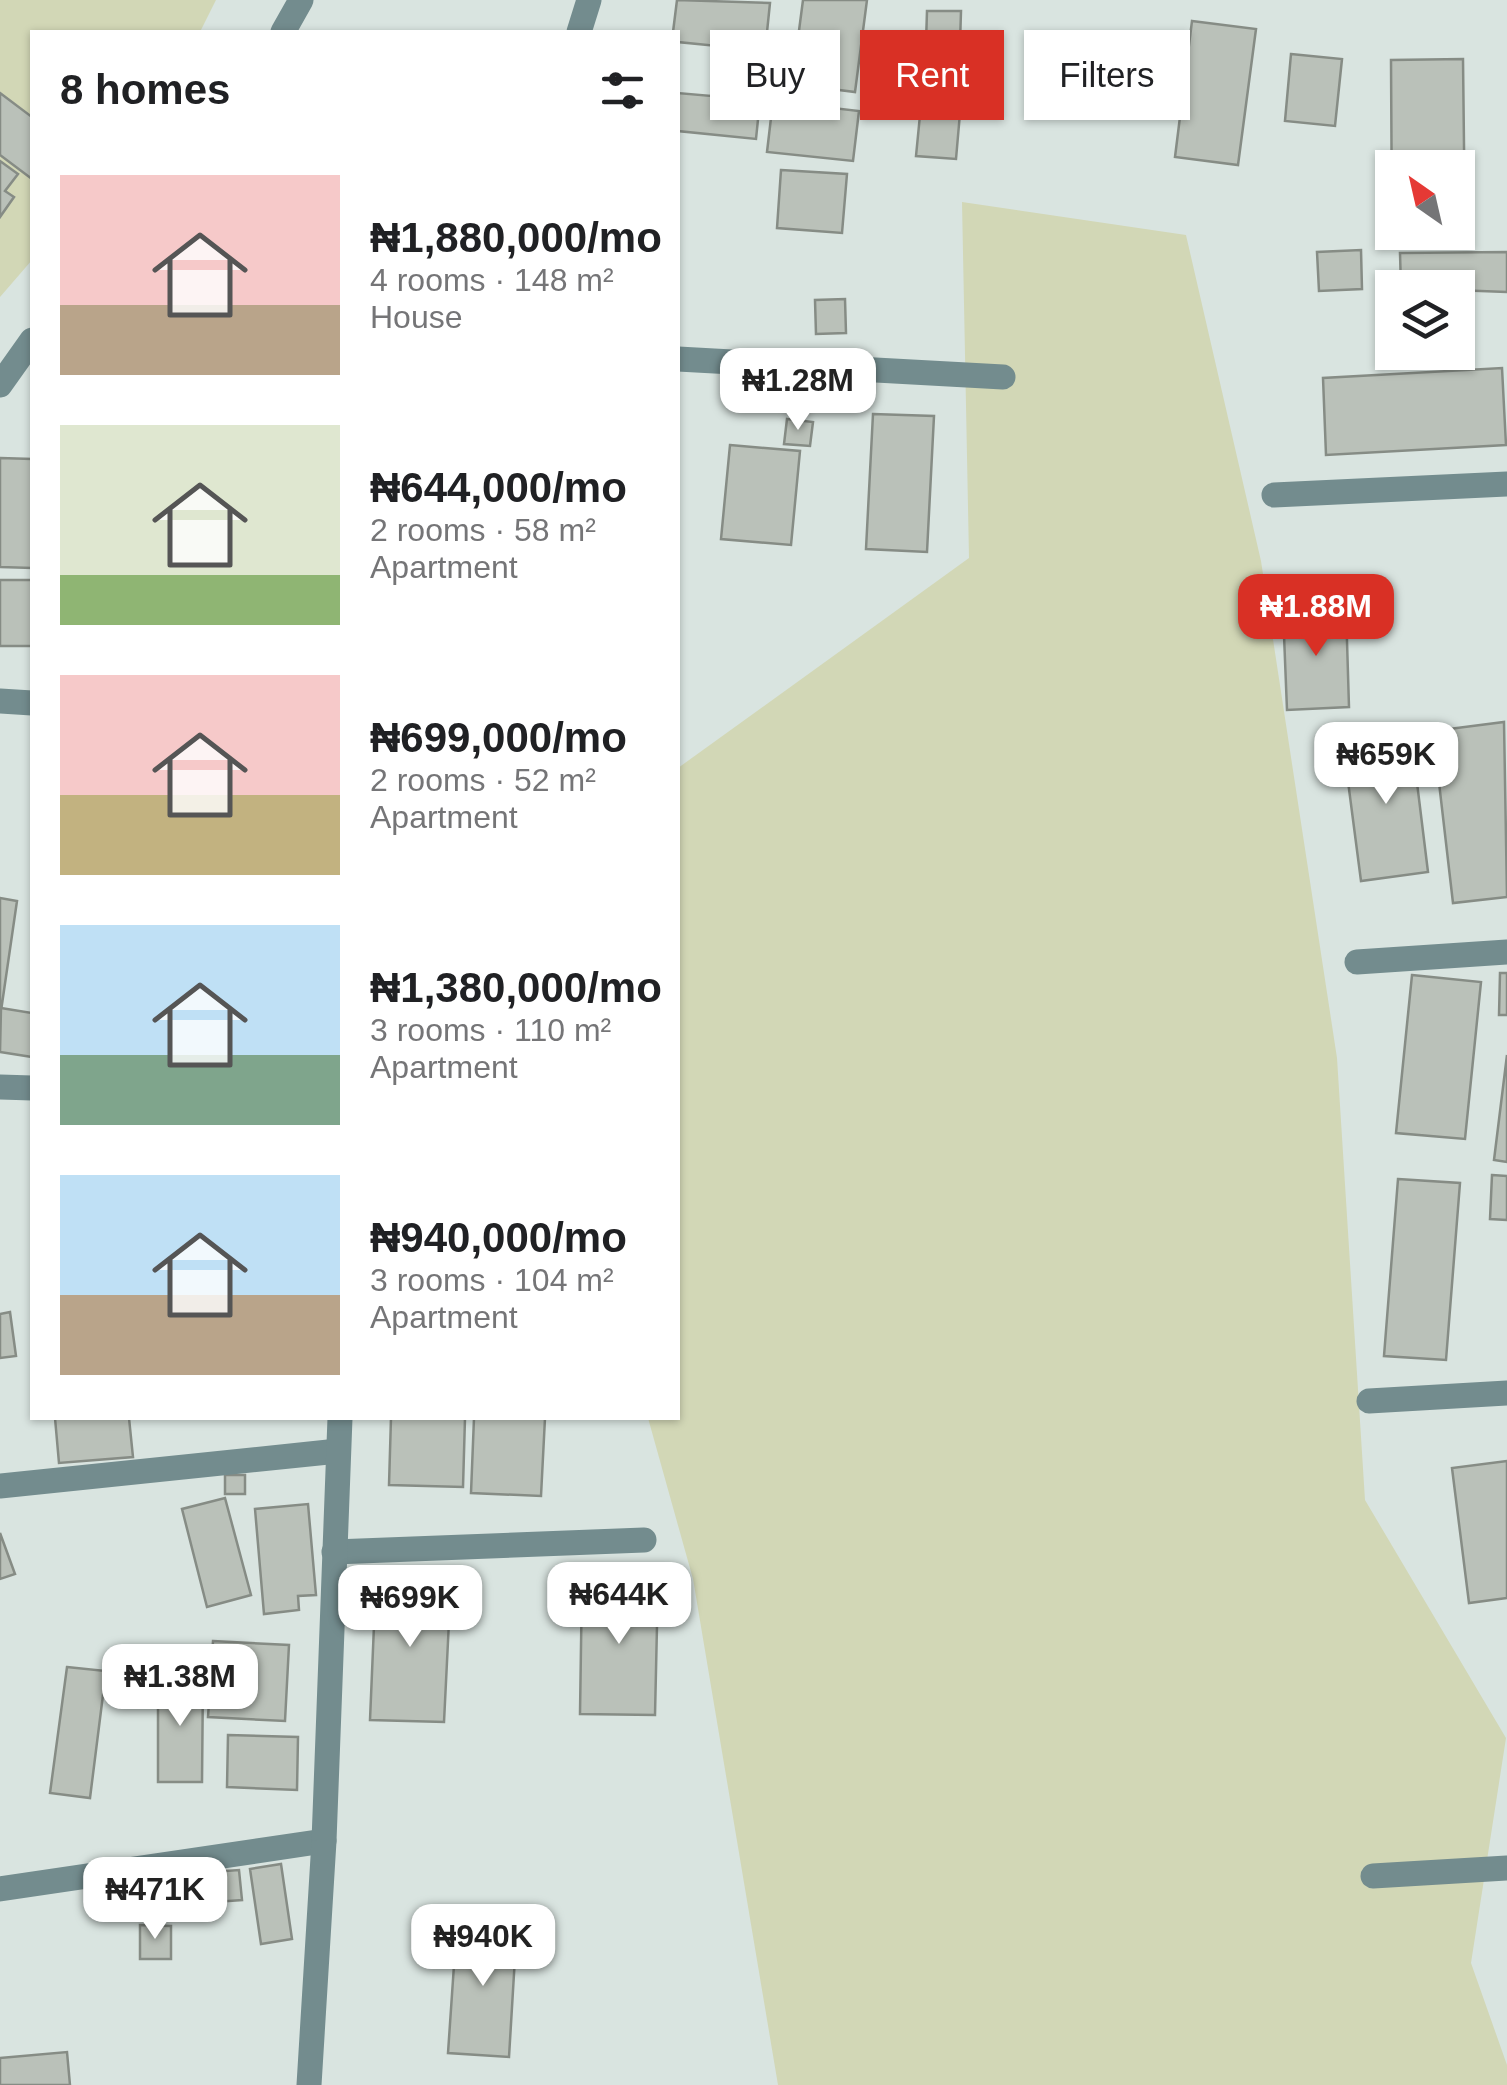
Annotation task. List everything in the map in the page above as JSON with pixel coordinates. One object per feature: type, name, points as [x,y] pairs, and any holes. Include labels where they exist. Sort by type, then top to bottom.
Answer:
[{"type":"street","points":[[284,30],[301,0]]},
{"type":"street","points":[[580,30],[589,0]]},
{"type":"street","points":[[0,385],[30,343]]},
{"type":"street","points":[[680,359],[1003,377]]},
{"type":"street","points":[[1274,495],[1507,484]]},
{"type":"street","points":[[0,701],[30,703]]},
{"type":"street","points":[[1357,962],[1507,952]]},
{"type":"street","points":[[0,1087],[30,1088]]},
{"type":"street","points":[[1369,1401],[1507,1394]]},
{"type":"street","points":[[309,2085],[324,1840],[340,1420]]},
{"type":"street","points":[[0,1486],[338,1451]]},
{"type":"street","points":[[334,1552],[644,1540]]},
{"type":"street","points":[[0,1890],[324,1840]]},
{"type":"street","points":[[1373,1876],[1507,1868]]},
{"type":"green space","points":[[0,0],[216,0],[201,30],[30,30],[30,262],[0,297]]},
{"type":"green space","points":[[962,202],[1186,235],[1261,561],[1337,1058],[1365,1500],[1506,1738],[1471,1963],[1507,2065],[1507,2085],[778,2085],[693,1579],[649,1420],[680,1420],[680,767],[969,558]]},
{"type":"building","points":[[677,0],[770,3],[767,30],[710,30],[710,45],[680,42],[680,30],[673,30]]},
{"type":"building","points":[[803,0],[867,0],[863,30],[860,30],[855,92],[840,90],[840,30],[799,30]]},
{"type":"building","points":[[927,11],[961,11],[960,30],[926,30]]},
{"type":"building","points":[[1192,21],[1256,29],[1238,165],[1175,157],[1180,120],[1190,120]]},
{"type":"building","points":[[1291,54],[1342,59],[1335,126],[1285,121]]},
{"type":"building","points":[[1463,59],[1464,150],[1392,150],[1391,60]]},
{"type":"building","points":[[0,93],[30,116],[30,178],[0,155]]},
{"type":"building","points":[[680,93],[710,96],[710,120],[758,120],[756,139],[680,131]]},
{"type":"building","points":[[840,109],[859,111],[853,161],[767,152],[771,120],[840,120]]},
{"type":"building","points":[[920,120],[959,120],[956,159],[916,156]]},
{"type":"building","points":[[0,161],[18,174],[5,191],[14,197],[0,217]]},
{"type":"building","points":[[781,170],[847,174],[842,233],[777,228]]},
{"type":"building","points":[[1361,250],[1362,289],[1319,291],[1317,252]]},
{"type":"building","points":[[1507,252],[1507,292],[1475,291],[1475,270],[1400,270],[1400,253]]},
{"type":"building","points":[[845,299],[846,333],[816,334],[815,300]]},
{"type":"building","points":[[1502,368],[1506,445],[1326,455],[1323,378]]},
{"type":"building","points":[[873,414],[934,416],[927,552],[866,549]]},
{"type":"building","points":[[787,419],[813,422],[810,446],[784,444]]},
{"type":"building","points":[[730,445],[800,451],[791,545],[721,539]]},
{"type":"building","points":[[0,458],[30,459],[30,568],[0,567]]},
{"type":"building","points":[[0,580],[30,580],[30,646],[0,646]]},
{"type":"building","points":[[1346,608],[1349,707],[1287,710],[1283,610]]},
{"type":"building","points":[[1504,722],[1507,897],[1453,903],[1433,731]]},
{"type":"building","points":[[1411,734],[1428,872],[1361,881],[1343,743]]},
{"type":"building","points":[[0,898],[17,901],[0,1018]]},
{"type":"building","points":[[1500,973],[1507,973],[1507,1015],[1499,1015]]},
{"type":"building","points":[[1412,975],[1481,982],[1465,1139],[1396,1133]]},
{"type":"building","points":[[1,1008],[30,1013],[30,1057],[0,1052]]},
{"type":"building","points":[[1507,1055],[1507,1162],[1494,1160]]},
{"type":"building","points":[[1492,1175],[1507,1176],[1507,1220],[1490,1219]]},
{"type":"building","points":[[1398,1179],[1460,1183],[1446,1360],[1384,1356]]},
{"type":"building","points":[[10,1312],[16,1356],[0,1358],[0,1314]]},
{"type":"building","points":[[55,1420],[129,1420],[133,1457],[59,1463]]},
{"type":"building","points":[[391,1420],[465,1420],[463,1487],[389,1485]]},
{"type":"building","points":[[474,1420],[545,1420],[541,1496],[471,1493]]},
{"type":"building","points":[[1507,1461],[1507,1598],[1469,1603],[1452,1468]]},
{"type":"building","points":[[225,1475],[245,1475],[245,1494],[225,1494]]},
{"type":"building","points":[[225,1498],[251,1595],[207,1607],[182,1509]]},
{"type":"building","points":[[308,1504],[316,1595],[298,1596],[299,1610],[264,1614],[255,1509]]},
{"type":"building","points":[[0,1533],[15,1574],[0,1579]]},
{"type":"building","points":[[376,1578],[451,1581],[444,1722],[370,1720]]},
{"type":"building","points":[[582,1580],[658,1581],[655,1715],[580,1714]]},
{"type":"building","points":[[213,1641],[289,1645],[285,1721],[208,1717]]},
{"type":"building","points":[[67,1667],[106,1671],[90,1798],[50,1793]]},
{"type":"building","points":[[158,1677],[203,1677],[202,1782],[158,1782]]},
{"type":"building","points":[[228,1735],[298,1737],[297,1790],[227,1787]]},
{"type":"building","points":[[281,1864],[292,1939],[261,1944],[250,1869]]},
{"type":"building","points":[[239,1870],[242,1900],[215,1902],[212,1872]]},
{"type":"building","points":[[457,1921],[517,1924],[509,2057],[448,2053]]},
{"type":"building","points":[[140,1925],[171,1926],[171,1959],[140,1959]]},
{"type":"building","points":[[67,2052],[70,2085],[0,2085],[0,2058]]}]
